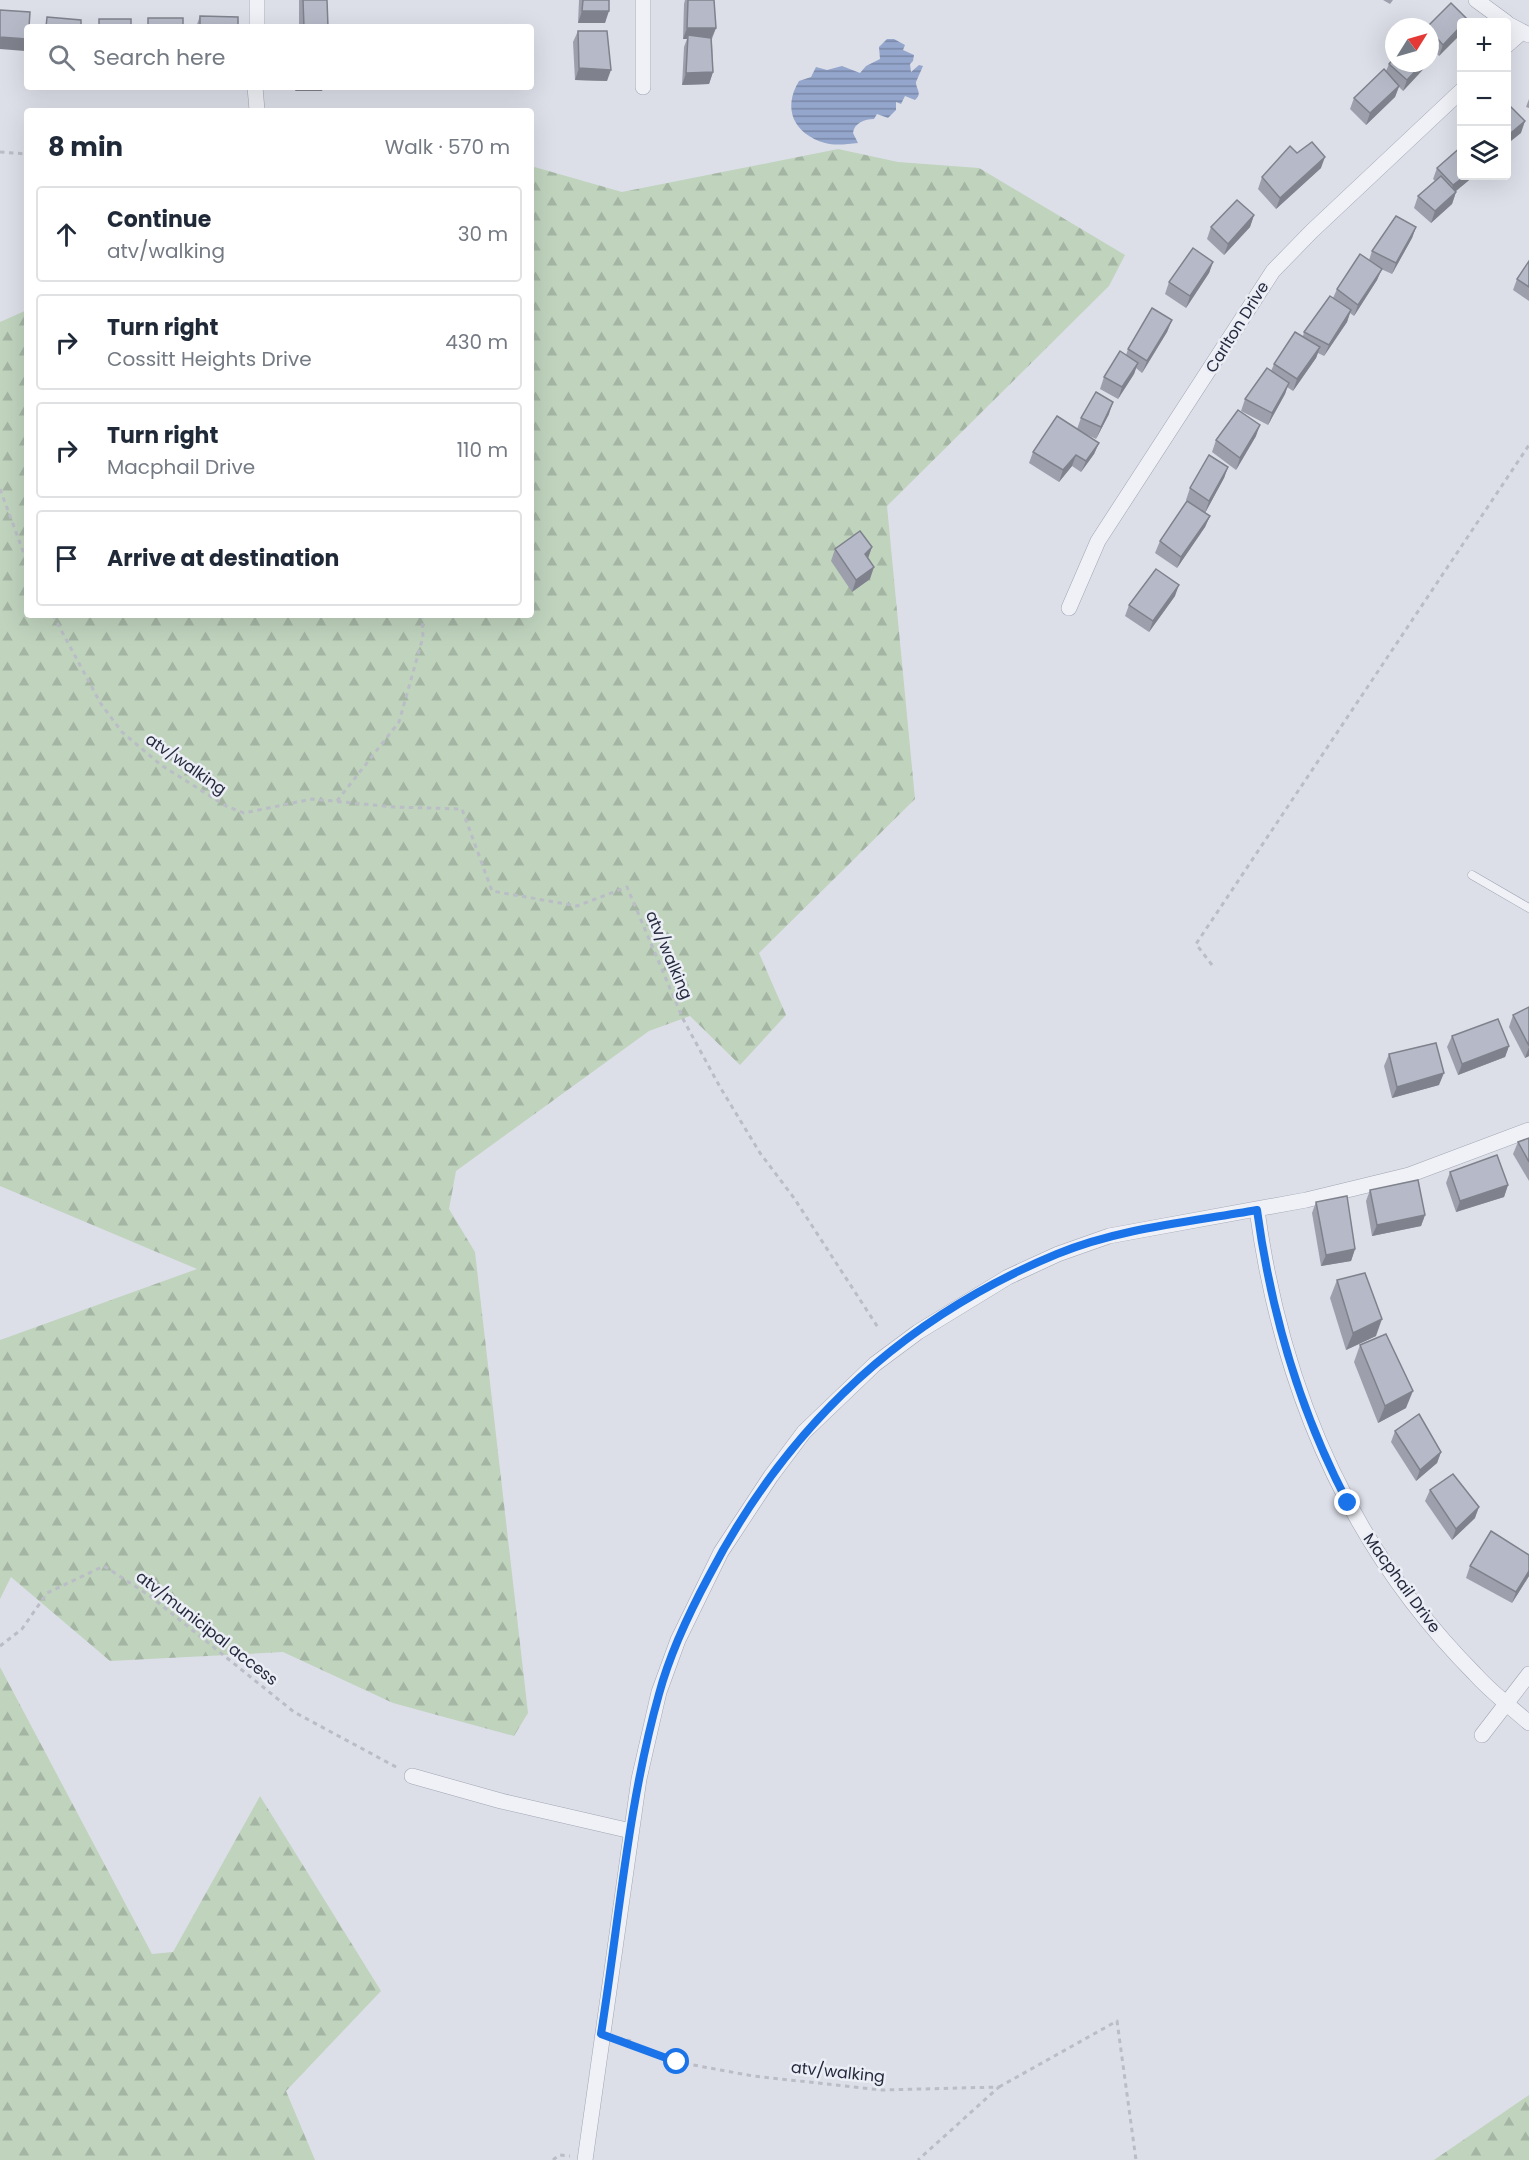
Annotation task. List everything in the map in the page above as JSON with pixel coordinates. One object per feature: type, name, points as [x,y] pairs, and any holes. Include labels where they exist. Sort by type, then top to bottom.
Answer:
[{"type":"street","points":[[257,0],[257,24]]},
{"type":"street","points":[[643,0],[643,87]]},
{"type":"street","points":[[1476,0],[1499,18]]},
{"type":"street","points":[[1511,26],[1525,34],[1511,43]]},
{"type":"street","points":[[255,90],[257,108]]},
{"type":"street","name":"Carlton Drive","points":[[1069,608],[1098,541],[1273,271],[1297,245],[1457,94]]},
{"type":"street","points":[[585,2160],[631,1831],[648,1732],[659,1692],[678,1640],[726,1544],[771,1476],[804,1432],[874,1364],[935,1321],[1008,1277],[1058,1254],[1109,1236],[1257,1210],[1409,1175],[1529,1130]]},
{"type":"street","name":"Macphail Drive","points":[[1257,1210],[1264,1261],[1290,1365],[1307,1417],[1333,1473],[1375,1550],[1407,1595],[1475,1675],[1529,1723]]},
{"type":"street","points":[[1482,1735],[1529,1674]]},
{"type":"street","points":[[412,1776],[491,1798],[631,1831]]},
{"type":"lane","points":[[1472,875],[1529,908]]},
{"type":"path","points":[[0,152],[24,153]]},
{"type":"path","points":[[1212,965],[1196,944],[1529,445]]},
{"type":"path","points":[[0,489],[24,554]]},
{"type":"path","name":"atv/walking","points":[[55,618],[101,704],[122,732],[160,765],[226,806],[244,813],[312,799],[462,809],[492,891],[577,906],[627,887],[683,1019],[720,1087],[760,1153],[794,1198],[879,1329]]},
{"type":"path","points":[[336,801],[399,722],[423,637],[422,618]]},
{"type":"path","name":"atv/municipal access","points":[[0,1646],[21,1629],[47,1593],[104,1566],[150,1596],[294,1712],[412,1776]]},
{"type":"path","points":[[918,2160],[999,2087],[1117,2021],[1136,2160]]},
{"type":"path","points":[[601,2034],[631,2041]]},
{"type":"path","name":"atv/walking","points":[[601,2034],[677,2062],[753,2076],[882,2090],[999,2087]]},
{"type":"green space","points":[[838,149],[898,162],[979,168],[1125,255],[1109,286],[887,506],[915,799],[759,953],[786,1015],[740,1065],[690,1016],[649,1031],[456,1171],[449,1209],[475,1252],[528,1713],[514,1736],[393,1703],[283,1652],[110,1661],[11,1577],[0,1599],[0,1340],[197,1269],[0,1186],[0,322],[24,311],[24,618],[534,618],[534,167],[622,192]]},
{"type":"green space","points":[[0,1667],[152,1954],[173,1952],[260,1796],[381,1991],[286,2091],[315,2160],[0,2160]]},
{"type":"green space","points":[[1529,2095],[1529,2160],[1434,2160]]},
{"type":"water","points":[[887,39],[894,39],[905,45],[903,50],[914,55],[910,64],[911,72],[919,65],[923,66],[916,82],[919,93],[917,98],[915,100],[905,96],[901,104],[896,102],[896,110],[888,118],[877,114],[874,119],[858,124],[853,133],[858,143],[829,144],[805,133],[794,119],[792,111],[794,91],[799,81],[811,77],[816,67],[827,70],[842,66],[860,73],[866,66],[880,59],[879,47]]},
{"type":"building","points":[[303,0],[327,0],[328,24],[304,24]]},
{"type":"building","points":[[583,0],[609,0],[609,11],[582,11]]},
{"type":"building","points":[[688,0],[714,0],[716,28],[687,28]]},
{"type":"building","points":[[1451,3],[1466,18],[1457,18],[1457,30],[1443,45],[1439,40],[1439,18],[1436,18]]},
{"type":"building","points":[[0,10],[30,12],[29,24],[24,24],[24,39],[0,37]]},
{"type":"building","points":[[200,16],[238,17],[238,24],[200,24]]},
{"type":"building","points":[[47,17],[81,20],[81,24],[46,24]]},
{"type":"building","points":[[148,18],[183,18],[183,24],[148,24]]},
{"type":"building","points":[[99,19],[131,19],[131,24],[99,24]]},
{"type":"building","points":[[578,31],[607,31],[611,70],[579,68]]},
{"type":"building","points":[[688,35],[711,38],[713,72],[686,73]]},
{"type":"building","points":[[1384,69],[1399,86],[1370,113],[1354,98]]},
{"type":"building","points":[[1398,72],[1415,72],[1407,80]]},
{"type":"building","points":[[1511,107],[1525,121],[1511,133]]},
{"type":"building","points":[[1312,142],[1325,157],[1280,198],[1262,177],[1290,146],[1297,153]]},
{"type":"building","points":[[1457,150],[1457,180],[1460,180],[1453,185],[1437,168]]},
{"type":"building","points":[[1441,176],[1456,192],[1435,211],[1418,196]]},
{"type":"building","points":[[1237,200],[1254,215],[1228,244],[1211,227]]},
{"type":"building","points":[[1396,216],[1416,227],[1396,263],[1372,251]]},
{"type":"building","points":[[1193,248],[1213,262],[1190,296],[1169,282]]},
{"type":"building","points":[[1360,254],[1382,269],[1358,305],[1337,289]]},
{"type":"building","points":[[1529,261],[1529,287],[1517,279]]},
{"type":"building","points":[[1330,296],[1351,310],[1329,345],[1304,332]]},
{"type":"building","points":[[1152,308],[1172,320],[1147,361],[1128,349]]},
{"type":"building","points":[[1295,332],[1320,347],[1297,379],[1274,364]]},
{"type":"building","points":[[1120,351],[1138,363],[1122,387],[1104,377]]},
{"type":"building","points":[[1267,368],[1289,383],[1272,413],[1245,399]]},
{"type":"building","points":[[1096,392],[1113,402],[1101,427],[1081,418]]},
{"type":"building","points":[[1238,410],[1260,425],[1240,458],[1216,440]]},
{"type":"building","points":[[1057,416],[1099,443],[1086,461],[1076,455],[1063,470],[1033,452]]},
{"type":"building","points":[[1209,455],[1228,467],[1209,501],[1190,488]]},
{"type":"building","points":[[1187,501],[1210,516],[1181,557],[1160,541]]},
{"type":"building","points":[[860,531],[872,547],[865,554],[874,567],[856,580],[835,549]]},
{"type":"building","points":[[1156,569],[1179,585],[1153,621],[1129,605]]},
{"type":"building","points":[[1529,1007],[1529,1046],[1513,1015]]},
{"type":"building","points":[[1498,1019],[1509,1046],[1462,1064],[1452,1036]]},
{"type":"building","points":[[1436,1043],[1444,1073],[1397,1087],[1389,1054]]},
{"type":"building","points":[[1529,1138],[1529,1162],[1518,1142]]},
{"type":"building","points":[[1497,1155],[1508,1185],[1460,1201],[1450,1172]]},
{"type":"building","points":[[1418,1180],[1425,1215],[1377,1225],[1370,1190]]},
{"type":"building","points":[[1347,1196],[1355,1249],[1326,1255],[1316,1202]]},
{"type":"building","points":[[1365,1273],[1382,1319],[1353,1333],[1337,1280]]},
{"type":"building","points":[[1386,1334],[1413,1391],[1385,1406],[1360,1345]]},
{"type":"building","points":[[1419,1414],[1441,1452],[1420,1470],[1395,1431]]},
{"type":"building","points":[[1453,1474],[1479,1507],[1456,1529],[1430,1490]]},
{"type":"building","points":[[1491,1531],[1529,1555],[1529,1571],[1516,1592],[1470,1566]]},
{"type":"route","points":[[677,2062],[601,2034],[639,1779],[659,1692],[678,1640],[699,1595],[721,1552],[747,1510],[804,1432],[874,1364],[963,1302],[1008,1277],[1058,1254],[1109,1236],[1257,1210],[1264,1261],[1275,1313],[1290,1365],[1307,1417],[1348,1503]]}]
